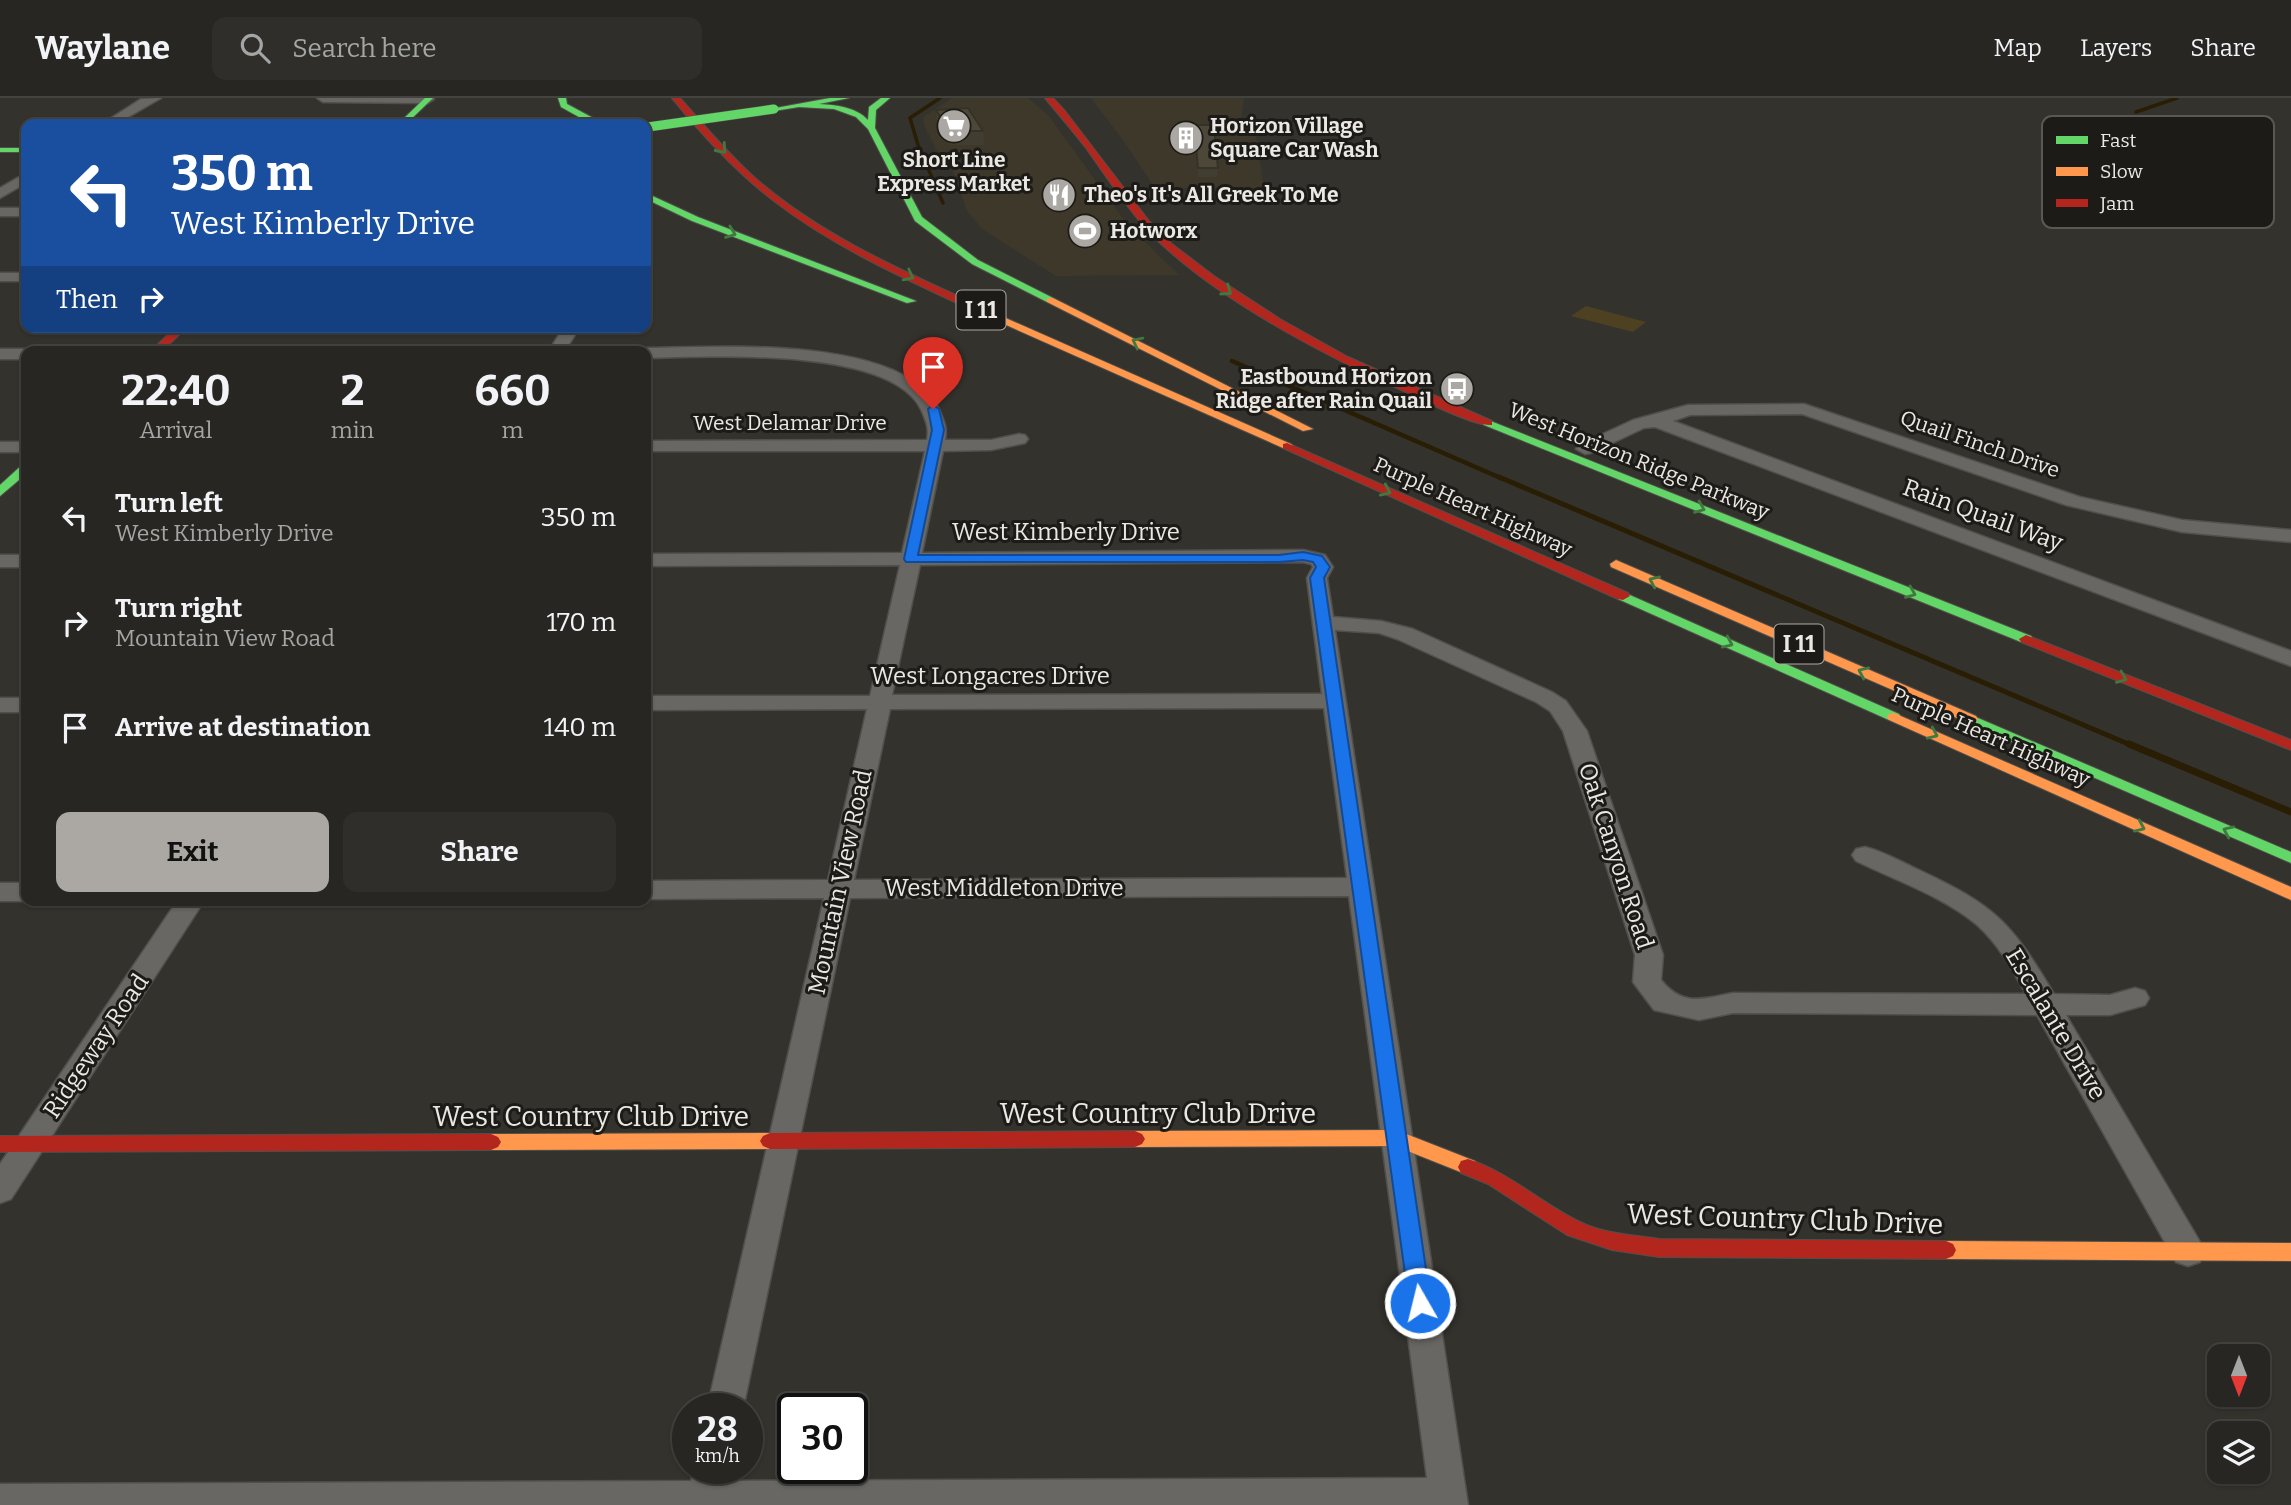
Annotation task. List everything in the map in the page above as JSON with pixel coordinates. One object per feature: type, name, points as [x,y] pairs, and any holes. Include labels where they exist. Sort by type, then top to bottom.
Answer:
[{"type":"main road","name":"Purple Heart Highway","points":[[676,98],[753,180],[803,217],[853,248],[926,285],[2291,894]]},
{"type":"main road","points":[[703,98],[735,133]]},
{"type":"main road","points":[[651,124],[797,100],[845,98]]},
{"type":"main road","points":[[871,128],[872,108],[886,98]]},
{"type":"main road","name":"West Horizon Ridge Parkway","points":[[1049,98],[1069,117],[1092,150],[1141,205],[1187,245],[1366,371],[1475,418],[2291,745]]},
{"type":"main road","points":[[407,119],[429,99]]},
{"type":"main road","points":[[797,100],[851,110],[871,128],[909,207],[918,219],[975,262],[1313,432],[1089,338]]},
{"type":"main road","points":[[561,108],[586,119]]},
{"type":"main road","points":[[0,150],[21,150]]},
{"type":"main road","name":"West Horizon Ridge Parkway","points":[[1092,150],[1115,153],[1156,234],[1178,254],[1233,295],[1321,340],[1585,449],[2227,702]]},
{"type":"main road","points":[[0,157],[21,157]]},
{"type":"main road","points":[[651,199],[695,219],[924,306]]},
{"type":"main road","points":[[1178,254],[1191,257],[1206,270],[1220,270]]},
{"type":"main road","points":[[971,324],[1323,463]]},
{"type":"main road","points":[[161,346],[176,333]]},
{"type":"main road","points":[[1475,418],[1500,423],[1582,455],[1604,456]]},
{"type":"main road","points":[[0,492],[21,473]]},
{"type":"main road","name":"Purple Heart Highway","points":[[1601,558],[2291,858]]},
{"type":"main road","name":"West Country Club Drive","points":[[0,1144],[1396,1138],[1495,1178],[1547,1214],[1574,1228],[1612,1241],[1659,1248],[2291,1252]]},
{"type":"street","points":[[117,119],[154,98]]},
{"type":"street","points":[[323,98],[429,99]]},
{"type":"street","points":[[0,194],[21,180]]},
{"type":"street","points":[[0,212],[21,212]]},
{"type":"street","points":[[0,277],[21,277]]},
{"type":"street","name":"Mountain View Road","points":[[651,353],[813,354],[846,360],[891,376],[917,391],[933,409],[938,430],[729,1393]]},
{"type":"street","points":[[0,354],[21,354]]},
{"type":"street","name":"Quail Finch Drive","points":[[1585,449],[1639,424],[1688,410],[1804,410],[2073,501],[2119,513],[2182,526],[2291,536]]},
{"type":"street","name":"Quail Finch Drive","points":[[1604,456],[1654,432],[1656,421]]},
{"type":"street","name":"Rain Quail Way","points":[[1656,421],[2291,659]]},
{"type":"street","name":"West Delamar Drive","points":[[651,446],[990,445],[1018,439]]},
{"type":"street","points":[[0,447],[21,447]]},
{"type":"street","name":"West Kimberly Drive","points":[[651,560],[1303,556],[1318,559],[1323,567],[1317,578],[1323,623]]},
{"type":"street","points":[[0,561],[21,561]]},
{"type":"street","points":[[0,1502],[707,1491],[1448,1501],[1323,623]]},
{"type":"street","name":"Oak Canyon Road","points":[[1323,623],[1381,627],[1405,634],[1558,706],[1575,731],[1649,955],[1647,982],[1664,1003],[1699,1010],[1733,1003],[2110,1005],[2135,998]]},
{"type":"street","name":"West Longacres Drive","points":[[651,703],[1334,701]]},
{"type":"street","points":[[0,705],[21,705]]},
{"type":"street","name":"Escalante Drive","points":[[1865,855],[1983,916],[2017,953],[2188,1252]]},
{"type":"street","name":"West Middleton Drive","points":[[651,890],[1362,887]]},
{"type":"street","points":[[0,892],[21,892]]},
{"type":"street","name":"Ridgeway Road","points":[[0,1190],[188,906]]},
{"type":"shaded area","points":[[952,98],[1028,98],[1049,116],[1127,224],[1179,275],[1056,276],[982,229],[967,211],[952,168],[994,167],[996,155],[939,155],[924,125],[923,117]]},
{"type":"shaded area","points":[[1091,98],[1244,98],[1241,120],[1256,135],[1264,188],[1155,188]]},
{"type":"shaded area","points":[[1586,306],[1646,322],[1633,332],[1571,316]]},
{"type":"building","points":[[968,108],[983,131],[949,131],[936,110]]},
{"type":"building","points":[[1194,125],[1210,125],[1210,128],[1214,128],[1218,168],[1198,168]]},
{"type":"waterway","points":[[940,98],[910,118],[918,145],[943,203]]},
{"type":"waterway","points":[[2136,112],[2177,98]]},
{"type":"waterway","points":[[1232,361],[1503,479]]},
{"type":"waterway","points":[[1499,477],[2133,746]]},
{"type":"waterway","points":[[2129,744],[2291,812]]},
{"type":"traffic: fast","points":[[407,119],[429,98]]},
{"type":"traffic: fast","points":[[562,98],[564,105],[589,119]]},
{"type":"traffic: fast","points":[[774,109],[845,98]]},
{"type":"traffic: fast","points":[[871,128],[872,109],[886,98]]},
{"type":"traffic: fast","points":[[802,106],[835,107],[859,115],[871,128],[918,219],[975,262],[1050,300]]},
{"type":"traffic: fast","points":[[651,127],[774,109]]},
{"type":"traffic: fast","points":[[0,150],[21,150]]},
{"type":"traffic: fast","points":[[651,198],[695,219],[911,301]]},
{"type":"traffic: fast","points":[[1488,423],[2026,639]]},
{"type":"traffic: fast","points":[[0,492],[21,473]]},
{"type":"traffic: fast","points":[[1623,596],[1894,717]]},
{"type":"traffic: fast","points":[[1971,719],[2291,858]]},
{"type":"traffic: slow","points":[[1050,300],[1307,429]]},
{"type":"traffic: slow","points":[[965,303],[1287,446]]},
{"type":"traffic: slow","points":[[1616,564],[1971,719]]},
{"type":"traffic: slow","points":[[1894,717],[2291,894]]},
{"type":"traffic: slow","points":[[1135,1139],[1396,1138],[1468,1167]]},
{"type":"traffic: slow","points":[[491,1142],[770,1141]]},
{"type":"traffic: slow","points":[[1946,1250],[2291,1252]]},
{"type":"traffic: jam","points":[[676,98],[753,180],[801,217],[854,249],[965,303]]},
{"type":"traffic: jam","points":[[1049,98],[1153,231],[1211,278],[1310,341],[1380,377],[1488,423]]},
{"type":"traffic: jam","points":[[161,346],[176,333]]},
{"type":"traffic: jam","points":[[1287,446],[1623,596]]},
{"type":"traffic: jam","points":[[2026,639],[2291,745]]},
{"type":"traffic: jam","points":[[770,1141],[1135,1139]]},
{"type":"traffic: jam","points":[[0,1144],[491,1142]]},
{"type":"traffic: jam","points":[[1468,1167],[1495,1178],[1574,1229],[1612,1241],[1659,1248],[1946,1250]]},
{"type":"place","name":"Short Line Express Market","points":[[954,126]]},
{"type":"place","name":"Horizon Village Square Car Wash","points":[[1186,138]]},
{"type":"place","name":"Theo's It's All Greek To Me","points":[[1059,195]]},
{"type":"place","name":"Hotworx","points":[[1085,231]]},
{"type":"place","name":"Eastbound Horizon Ridge after Rain Quail","points":[[1457,389]]},
{"type":"route","points":[[933,409],[938,430],[911,559],[1303,556],[1318,559],[1323,567],[1317,578],[1420,1303]]}]
